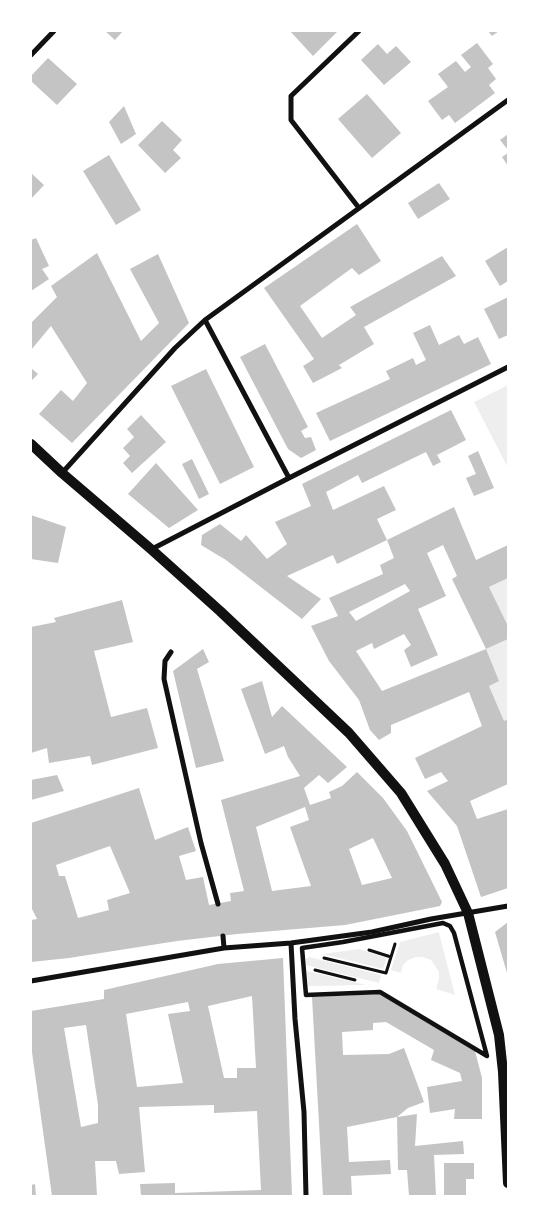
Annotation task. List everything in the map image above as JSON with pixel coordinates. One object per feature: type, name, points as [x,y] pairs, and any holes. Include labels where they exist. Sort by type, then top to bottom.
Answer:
[{"type":"main road","points":[[31,444],[220,611],[350,733],[401,793],[445,864],[468,913],[499,1035],[504,1072],[508,1183]]},
{"type":"street","points":[[31,55],[54,31]]},
{"type":"street","points":[[359,31],[291,96],[291,120],[359,208]]},
{"type":"street","points":[[62,473],[176,348],[205,320],[508,100]]},
{"type":"street","points":[[205,320],[289,478]]},
{"type":"street","points":[[152,550],[508,367]]},
{"type":"street","points":[[171,652],[166,661],[164,679],[201,843],[218,904]]},
{"type":"street","points":[[31,981],[224,948],[291,943],[372,932],[431,919],[508,906]]},
{"type":"street","points":[[443,923],[450,926],[454,933],[487,1056],[380,992],[306,995],[304,953],[302,948],[443,923]]},
{"type":"street","points":[[223,936],[224,948]]},
{"type":"street","points":[[291,943],[295,1019],[304,1112],[306,1196]]},
{"type":"path","points":[[304,953],[386,973],[399,932]]},
{"type":"shaded area","points":[[508,385],[508,468],[474,402]]},
{"type":"shaded area","points":[[508,578],[508,626],[489,587]]},
{"type":"shaded area","points":[[508,639],[508,719],[504,721],[489,686],[486,649]]},
{"type":"shaded area","points":[[439,932],[455,995],[436,989],[439,972],[431,960],[416,957],[408,960],[403,965],[401,973],[391,970],[400,942]]},
{"type":"shaded area","points":[[359,949],[387,958],[383,969],[323,954]]},
{"type":"shaded area","points":[[309,957],[381,975],[379,983],[306,965],[306,959]]},
{"type":"shaded area","points":[[307,971],[366,985],[308,986]]},
{"type":"building","points":[[105,31],[123,31],[115,40]]},
{"type":"building","points":[[290,31],[338,31],[313,56]]},
{"type":"building","points":[[488,31],[499,31],[492,36]]},
{"type":"building","points":[[477,43],[493,64],[488,68],[496,79],[489,85],[495,93],[455,123],[449,115],[442,120],[428,101],[448,87],[438,74],[456,61],[465,72],[471,67],[461,55]]},
{"type":"building","points":[[378,44],[387,54],[396,46],[411,62],[384,85],[361,60]]},
{"type":"building","points":[[48,58],[77,84],[57,105],[31,81],[31,76]]},
{"type":"building","points":[[367,94],[401,133],[372,158],[338,119]]},
{"type":"building","points":[[124,106],[136,134],[121,144],[109,122]]},
{"type":"building","points":[[162,121],[182,140],[173,150],[181,158],[165,173],[138,145]]},
{"type":"building","points":[[508,134],[508,150],[500,140]]},
{"type":"building","points":[[508,153],[508,166],[502,157]]},
{"type":"building","points":[[109,155],[141,210],[116,225],[83,171]]},
{"type":"building","points":[[31,173],[44,185],[31,199]]},
{"type":"building","points":[[439,183],[450,199],[418,219],[408,203]]},
{"type":"building","points":[[357,224],[381,261],[359,275],[352,268],[300,306],[322,338],[356,315],[350,307],[442,256],[456,276],[364,327],[374,344],[339,365],[342,368],[313,383],[303,366],[314,359],[264,288]]},
{"type":"building","points":[[36,238],[49,266],[42,269],[49,279],[31,291],[31,240]]},
{"type":"building","points":[[508,247],[508,281],[500,286],[485,261]]},
{"type":"building","points":[[97,253],[141,341],[159,323],[130,269],[158,254],[189,323],[72,443],[39,414],[61,390],[73,401],[87,383],[51,326],[31,350],[31,323],[57,297],[51,286]]},
{"type":"building","points":[[508,297],[508,335],[499,339],[484,309]]},
{"type":"building","points":[[430,325],[439,345],[459,335],[464,344],[478,337],[491,364],[330,441],[316,413],[390,379],[386,371],[413,358],[416,365],[426,360],[413,333]]},
{"type":"building","points":[[265,344],[308,427],[301,431],[305,438],[311,437],[316,450],[301,458],[288,449],[240,357]]},
{"type":"building","points":[[31,368],[38,374],[31,381]]},
{"type":"building","points":[[206,369],[254,467],[220,484],[171,386]]},
{"type":"building","points":[[451,410],[466,440],[437,455],[441,462],[433,466],[426,452],[362,483],[358,475],[326,492],[333,510],[384,486],[396,510],[377,519],[387,540],[337,564],[333,555],[287,576],[321,599],[302,619],[226,560],[201,545],[202,535],[220,524],[241,541],[246,535],[267,559],[287,544],[275,522],[311,506],[302,484]]},
{"type":"building","points":[[141,415],[166,442],[132,473],[123,463],[130,456],[123,448],[134,437],[127,429]]},
{"type":"building","points":[[478,451],[494,488],[474,496],[466,478],[476,474],[468,456]]},
{"type":"building","points":[[192,459],[209,494],[199,499],[182,464]]},
{"type":"building","points":[[156,463],[198,510],[169,528],[128,494]]},
{"type":"building","points":[[454,507],[476,560],[508,545],[508,578],[489,587],[508,626],[508,639],[486,649],[499,681],[489,686],[504,721],[508,719],[508,784],[470,801],[477,819],[508,809],[508,888],[481,897],[457,826],[427,791],[448,781],[441,772],[425,779],[415,758],[482,726],[469,692],[391,725],[391,733],[379,740],[370,730],[359,700],[329,661],[311,626],[338,616],[329,598],[383,574],[380,565],[394,558],[387,540]],"holes":[[[443,545],[457,576],[452,579],[486,649],[382,691],[356,651],[372,643],[374,649],[404,634],[411,645],[404,650],[411,667],[438,655],[418,609],[446,596],[427,553]],[[405,584],[410,591],[356,621],[349,612]]]},
{"type":"building","points":[[31,515],[66,527],[58,563],[31,559]]},
{"type":"building","points":[[122,600],[133,642],[94,651],[111,717],[147,708],[158,748],[92,765],[90,756],[49,763],[47,748],[31,753],[31,627],[56,622],[54,618]]},
{"type":"building","points":[[203,649],[209,662],[197,669],[224,761],[196,768],[173,671]]},
{"type":"building","points":[[262,681],[272,717],[282,706],[347,767],[328,783],[319,775],[304,788],[310,805],[331,798],[329,792],[342,786],[357,772],[383,798],[407,831],[442,902],[440,906],[345,925],[177,941],[31,962],[31,920],[37,919],[31,907],[31,823],[139,788],[155,840],[188,827],[196,851],[179,856],[186,880],[203,877],[209,905],[231,901],[230,893],[244,891],[221,800],[300,776],[288,757],[284,746],[265,754],[241,689]],"holes":[[[305,807],[309,820],[290,827],[311,886],[272,891],[256,827]],[[373,838],[392,878],[362,885],[349,849]],[[110,846],[130,893],[107,900],[109,910],[78,918],[65,876],[59,876],[56,865]]]},
{"type":"building","points":[[57,775],[64,791],[31,800],[31,780]]},
{"type":"building","points":[[508,922],[508,973],[507,973],[495,932]]},
{"type":"building","points":[[283,958],[292,1196],[141,1196],[140,1184],[175,1183],[175,1193],[261,1190],[257,1111],[214,1113],[214,1105],[139,1107],[145,1172],[119,1174],[116,1161],[95,1161],[97,1196],[52,1196],[31,1045],[31,1011],[104,999],[104,990],[218,964]],"holes":[[[252,996],[256,1068],[237,1068],[237,1078],[224,1078],[208,1006]],[[188,1002],[190,1011],[168,1014],[183,1083],[137,1087],[126,1014]],[[86,1025],[98,1105],[98,1123],[81,1127],[64,1028]]]},
{"type":"building","points":[[379,994],[475,1051],[482,1078],[482,1119],[454,1119],[455,1109],[430,1113],[427,1087],[462,1081],[460,1073],[431,1060],[434,1050],[386,1022],[373,1023],[373,1030],[342,1032],[343,1055],[389,1054],[404,1048],[424,1102],[408,1108],[397,1117],[347,1127],[349,1162],[390,1160],[391,1174],[351,1176],[352,1196],[323,1196],[312,997]]},
{"type":"building","points":[[417,1114],[415,1146],[463,1141],[464,1154],[434,1155],[436,1196],[409,1196],[407,1170],[398,1170],[397,1117]]},
{"type":"building","points":[[444,1163],[474,1163],[474,1179],[466,1179],[466,1196],[444,1196]]},
{"type":"building","points":[[35,1184],[36,1196],[31,1196],[31,1185]]}]
